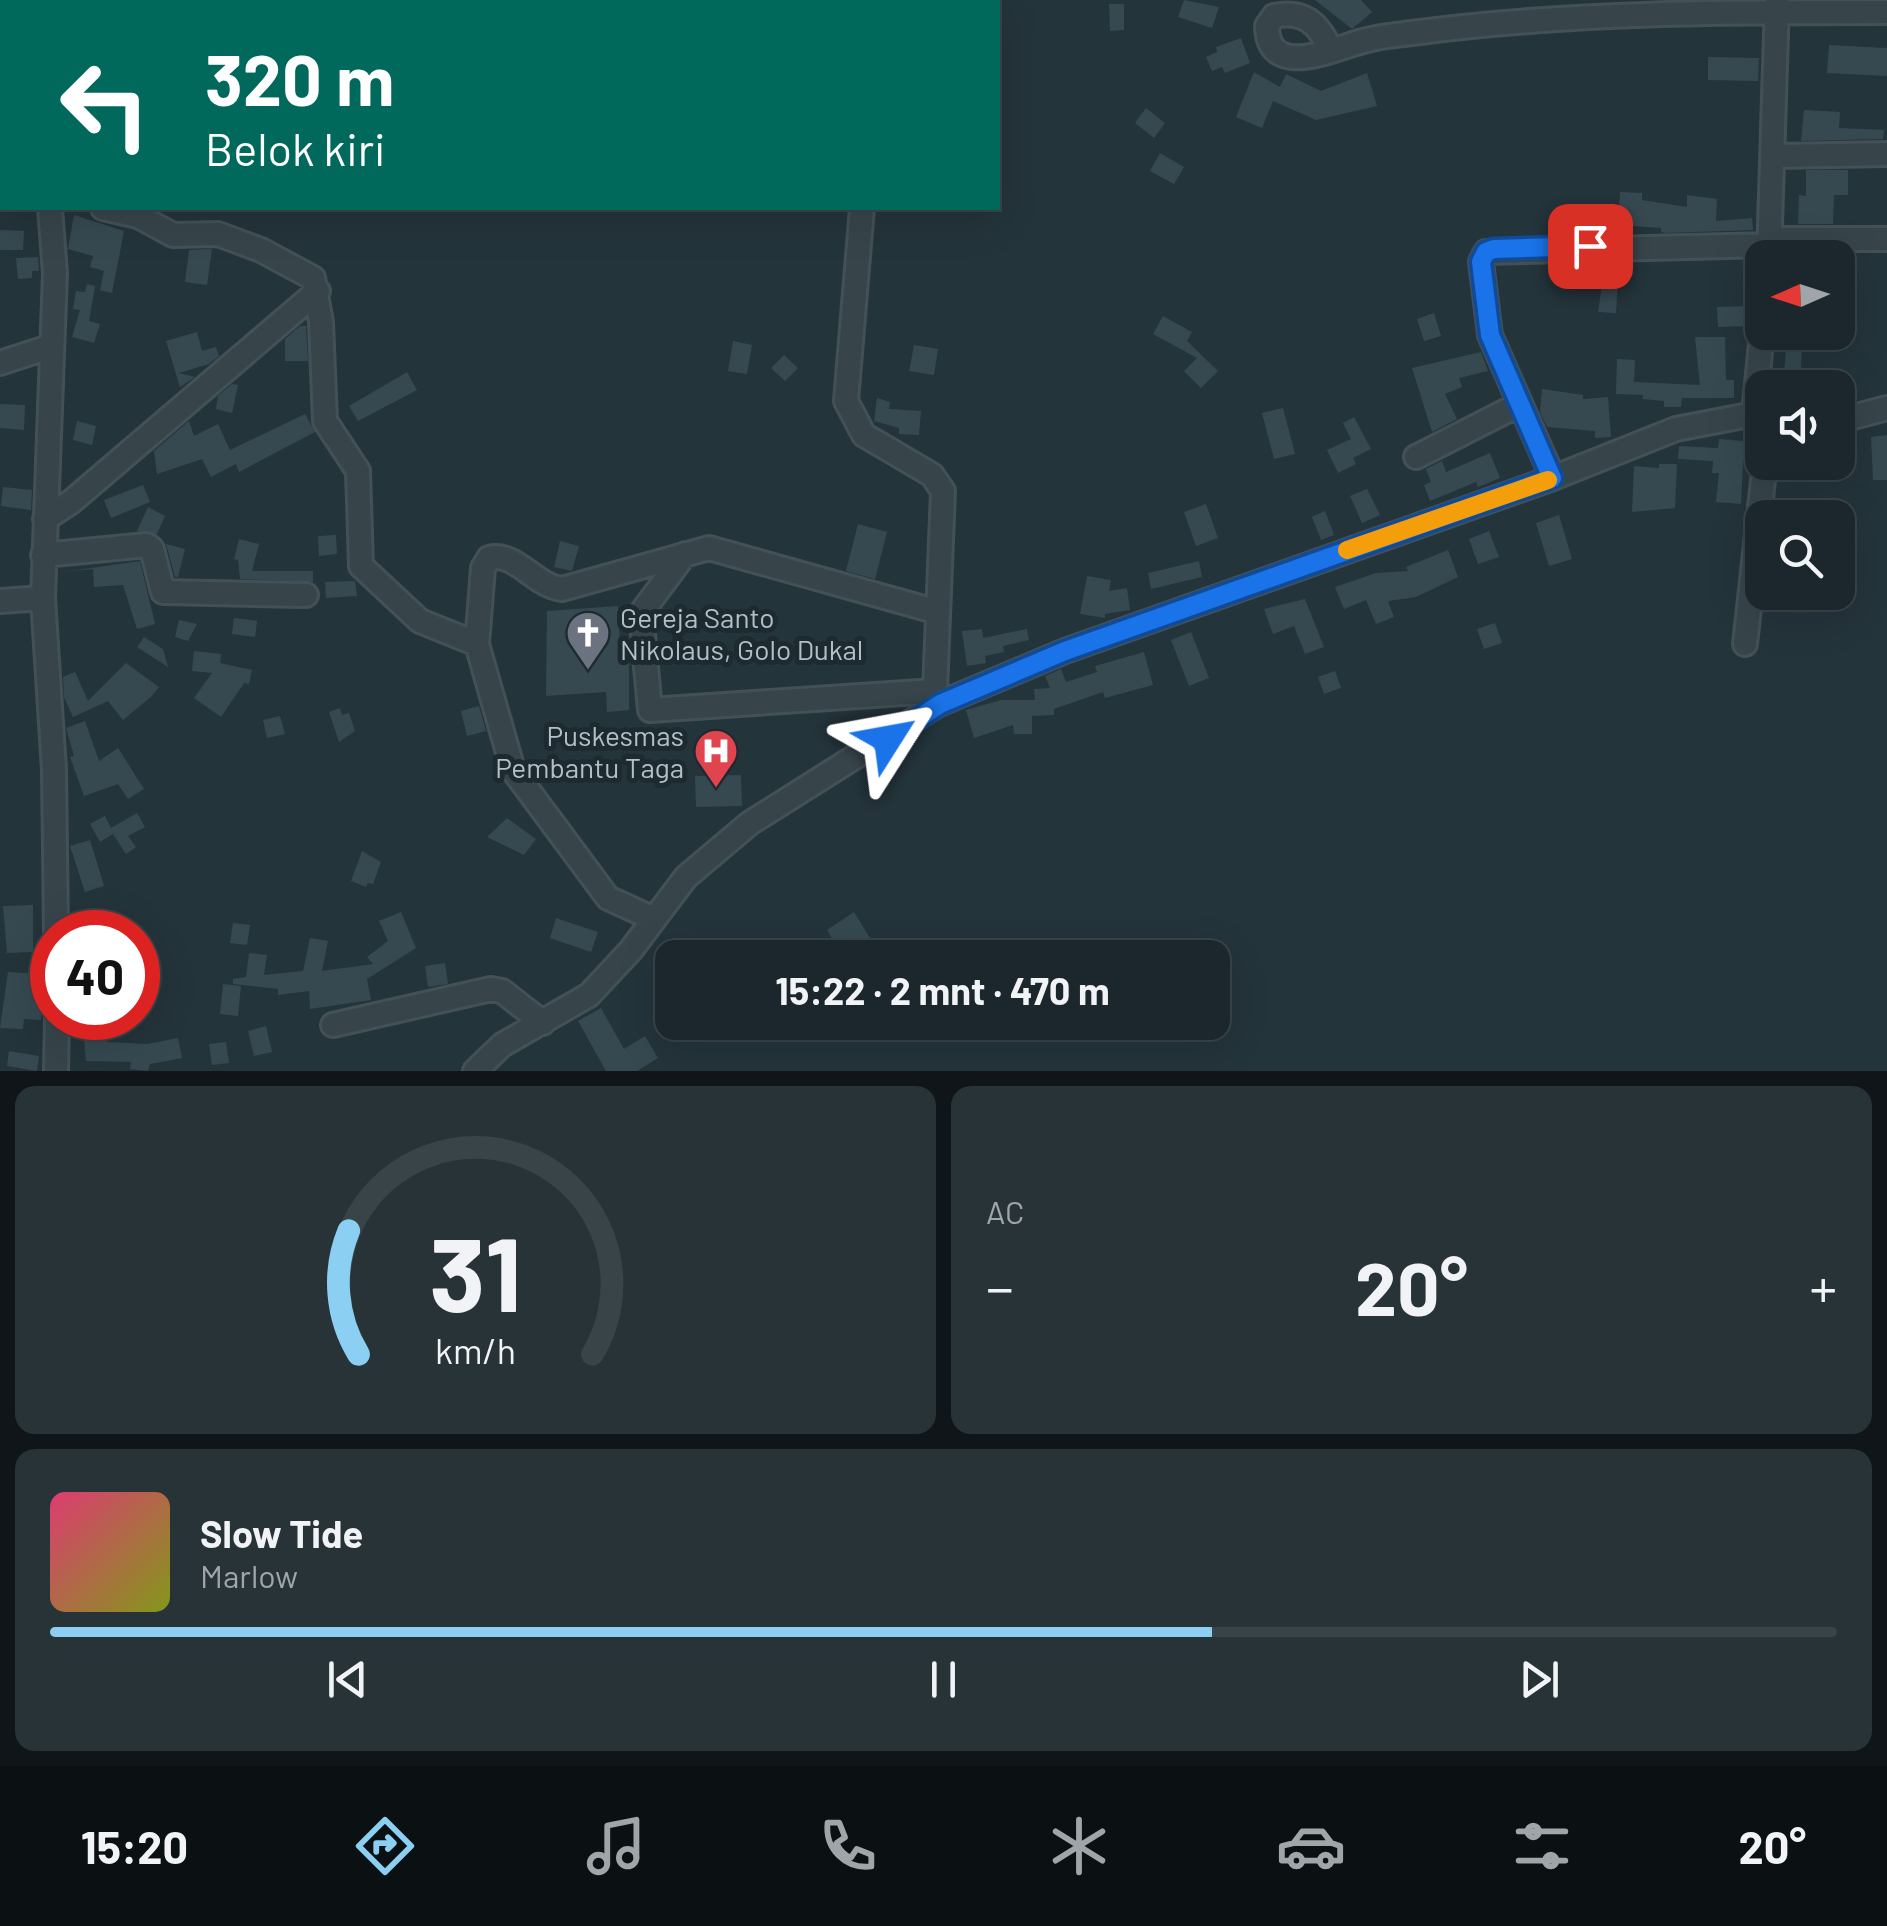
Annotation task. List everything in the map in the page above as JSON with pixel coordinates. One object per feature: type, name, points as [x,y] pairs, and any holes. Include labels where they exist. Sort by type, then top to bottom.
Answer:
[{"type":"street","points":[[1770,240],[1776,6]]},
{"type":"street","points":[[1330,49],[1525,9],[1776,6],[1887,12]]},
{"type":"street","points":[[1774,156],[1887,154]]},
{"type":"street","points":[[50,210],[55,273],[43,598],[54,770],[56,910]]},
{"type":"street","points":[[112,210],[138,216],[168,233],[218,234],[262,250],[309,275],[318,291],[326,425],[358,471],[361,566],[420,621],[477,644]]},
{"type":"street","points":[[862,210],[846,401],[864,434],[932,475],[943,491],[937,697]]},
{"type":"street","points":[[1855,241],[1887,239]]},
{"type":"street","points":[[1552,478],[1486,320],[1481,262],[1486,252],[1745,247]]},
{"type":"street","points":[[44,518],[71,502],[318,291]]},
{"type":"street","points":[[0,363],[52,346]]},
{"type":"street","points":[[1416,458],[1520,404]]},
{"type":"street","points":[[1855,416],[1887,408]]},
{"type":"street","points":[[474,1071],[487,1056],[543,1023],[609,976],[686,877],[750,823],[937,697],[1552,478],[1676,429],[1745,421]]},
{"type":"street","points":[[1745,644],[1763,480]]},
{"type":"street","points":[[43,555],[147,545],[152,549],[163,592],[306,595]]},
{"type":"street","points":[[654,918],[608,898],[520,781],[510,761],[477,644],[483,568],[494,556],[506,558],[545,585],[562,589],[686,554],[721,550],[938,612]]},
{"type":"street","points":[[686,554],[641,613],[650,710],[937,697]]},
{"type":"street","points":[[0,601],[43,598]]},
{"type":"street","points":[[333,1025],[491,989],[502,992],[543,1023]]},
{"type":"street","points":[[56,1071],[57,1040]]},
{"type":"building","points":[[1184,0],[1219,7],[1212,28],[1178,17]]},
{"type":"building","points":[[1315,0],[1361,0],[1372,12],[1352,29]]},
{"type":"building","points":[[1109,4],[1124,4],[1124,30],[1110,31]]},
{"type":"building","points":[[1241,38],[1250,63],[1225,73],[1222,67],[1212,71],[1206,57],[1217,52],[1216,47]]},
{"type":"building","points":[[1829,45],[1887,48],[1887,76],[1827,73]]},
{"type":"building","points":[[1708,57],[1759,58],[1758,81],[1708,80]]},
{"type":"building","points":[[1254,72],[1280,87],[1286,74],[1321,91],[1367,73],[1377,106],[1316,120],[1273,101],[1262,128],[1236,117]]},
{"type":"building","points":[[1146,108],[1165,123],[1154,138],[1135,123]]},
{"type":"building","points":[[1804,110],[1840,112],[1839,128],[1884,130],[1883,139],[1801,141]]},
{"type":"building","points":[[1160,153],[1184,167],[1174,184],[1150,171]]},
{"type":"building","points":[[1806,170],[1848,170],[1848,195],[1834,195],[1833,224],[1798,224],[1799,195],[1806,196]]},
{"type":"building","points":[[1620,192],[1642,193],[1642,200],[1687,207],[1687,195],[1717,199],[1716,221],[1752,218],[1753,230],[1666,233],[1661,228],[1618,225]]},
{"type":"building","points":[[74,215],[124,231],[112,293],[100,290],[104,271],[90,267],[93,256],[68,249]]},
{"type":"building","points":[[0,230],[24,231],[23,250],[0,250]]},
{"type":"building","points":[[212,249],[207,285],[185,282],[189,250]]},
{"type":"building","points":[[38,257],[39,271],[32,271],[32,278],[18,279],[16,258]]},
{"type":"building","points":[[1605,264],[1619,264],[1616,313],[1598,312]]},
{"type":"building","points":[[87,284],[95,286],[89,321],[100,324],[94,343],[72,337],[80,310],[73,309],[76,291],[85,292]]},
{"type":"building","points":[[1745,306],[1745,326],[1718,327],[1717,307]]},
{"type":"building","points":[[1434,313],[1441,336],[1424,341],[1417,319]]},
{"type":"building","points":[[1163,316],[1192,332],[1187,341],[1218,371],[1201,388],[1184,371],[1197,358],[1153,334]]},
{"type":"building","points":[[300,326],[306,326],[308,361],[285,361],[285,339]]},
{"type":"building","points":[[197,332],[202,351],[216,347],[219,356],[209,364],[179,373],[195,377],[180,387],[166,341]]},
{"type":"building","points":[[1695,337],[1725,337],[1726,380],[1734,380],[1734,398],[1682,398],[1681,407],[1664,407],[1664,401],[1642,399],[1643,395],[1616,394],[1617,359],[1635,360],[1634,382],[1700,385]]},
{"type":"building","points":[[733,341],[752,345],[747,374],[728,371]]},
{"type":"building","points":[[914,345],[938,349],[934,375],[909,371]]},
{"type":"building","points":[[1786,350],[1802,350],[1801,370],[1784,370]]},
{"type":"building","points":[[1481,352],[1488,371],[1459,378],[1462,387],[1445,394],[1457,419],[1432,432],[1412,368]]},
{"type":"building","points":[[784,355],[798,368],[785,381],[771,368]]},
{"type":"building","points":[[407,372],[417,390],[358,421],[349,406]]},
{"type":"building","points":[[232,384],[238,385],[232,413],[216,409],[218,396]]},
{"type":"building","points":[[1542,389],[1583,395],[1583,399],[1608,397],[1611,437],[1595,438],[1595,431],[1547,427],[1540,412]]},
{"type":"building","points":[[877,398],[890,402],[889,409],[921,411],[919,435],[899,434],[899,428],[874,421]]},
{"type":"building","points":[[0,404],[25,405],[24,430],[0,428]]},
{"type":"building","points":[[1283,408],[1295,454],[1274,459],[1262,413]]},
{"type":"building","points":[[305,414],[315,432],[239,472],[236,464],[211,477],[202,459],[157,474],[154,451],[189,421],[194,436],[218,424],[230,450]]},
{"type":"building","points":[[1354,417],[1371,449],[1353,458],[1356,464],[1338,473],[1327,450],[1351,439],[1343,423]]},
{"type":"building","points":[[77,421],[96,426],[92,445],[73,440]]},
{"type":"building","points":[[1887,435],[1887,480],[1873,480],[1871,437]]},
{"type":"building","points":[[1719,439],[1744,441],[1741,504],[1716,502],[1719,473],[1712,473],[1713,461],[1678,459],[1679,446],[1718,448]]},
{"type":"building","points":[[1490,453],[1500,478],[1478,487],[1476,482],[1430,501],[1424,485],[1431,482],[1426,469],[1442,461],[1446,472]]},
{"type":"building","points":[[1659,464],[1677,464],[1675,508],[1632,512],[1634,466],[1659,468]]},
{"type":"building","points":[[143,485],[150,502],[111,518],[104,500]]},
{"type":"building","points":[[3,487],[32,490],[31,510],[1,506]]},
{"type":"building","points":[[1367,489],[1380,515],[1362,523],[1350,496]]},
{"type":"building","points":[[1206,504],[1218,538],[1196,546],[1184,512]]},
{"type":"building","points":[[148,507],[165,516],[157,534],[137,531]]},
{"type":"building","points":[[1325,511],[1334,535],[1321,540],[1312,517]]},
{"type":"building","points":[[1559,515],[1572,559],[1549,566],[1536,523]]},
{"type":"building","points":[[858,524],[887,532],[875,579],[846,571]]},
{"type":"building","points":[[1489,531],[1499,557],[1478,564],[1469,539]]},
{"type":"building","points":[[336,535],[337,554],[319,556],[318,536]]},
{"type":"building","points":[[239,539],[259,544],[252,571],[313,571],[313,582],[240,579],[238,560],[234,559]]},
{"type":"building","points":[[560,541],[579,546],[572,571],[554,567]]},
{"type":"building","points":[[166,544],[185,549],[178,577],[175,577]]},
{"type":"building","points":[[1448,550],[1458,577],[1416,597],[1388,601],[1394,617],[1376,624],[1366,600],[1344,609],[1335,587],[1376,573],[1408,571],[1406,567]]},
{"type":"building","points":[[140,561],[155,624],[137,629],[123,585],[94,587],[93,569],[63,572]]},
{"type":"building","points":[[1199,561],[1202,577],[1151,589],[1148,573]]},
{"type":"building","points":[[1087,576],[1111,580],[1109,591],[1127,588],[1130,610],[1105,614],[1105,618],[1080,614]]},
{"type":"building","points":[[355,581],[357,596],[326,598],[325,582]]},
{"type":"building","points":[[1305,599],[1324,647],[1305,654],[1294,626],[1273,634],[1264,609]]},
{"type":"building","points":[[618,606],[620,648],[629,648],[629,710],[607,712],[606,692],[546,696],[547,611]]},
{"type":"building","points":[[234,618],[257,621],[255,637],[232,634]]},
{"type":"building","points":[[179,620],[197,624],[188,641],[175,637]]},
{"type":"building","points":[[1495,623],[1502,643],[1484,649],[1477,629]]},
{"type":"building","points":[[982,629],[983,638],[1027,629],[1029,640],[1003,646],[1004,652],[985,656],[986,663],[967,666],[962,631]]},
{"type":"building","points":[[1191,632],[1209,678],[1189,686],[1171,640]]},
{"type":"building","points":[[144,637],[163,649],[168,667],[137,647]]},
{"type":"building","points":[[194,651],[221,654],[220,663],[252,670],[249,684],[244,683],[221,717],[194,698],[212,673],[192,671]]},
{"type":"building","points":[[1144,652],[1153,685],[1105,698],[1103,692],[1054,709],[1054,715],[1032,716],[1032,734],[1014,734],[1013,725],[974,738],[966,710],[1001,700],[1035,700],[1034,689],[1050,688],[1045,676],[1061,669],[1066,682],[1097,672],[1095,666]]},
{"type":"building","points":[[126,663],[159,687],[152,696],[123,720],[108,701],[73,717],[64,697],[63,677],[75,672],[88,701]]},
{"type":"building","points":[[1335,671],[1341,688],[1324,694],[1318,677]]},
{"type":"building","points":[[479,706],[486,731],[467,736],[461,711]]},
{"type":"building","points":[[340,708],[342,715],[349,713],[355,731],[339,742],[329,712]]},
{"type":"building","points":[[280,716],[285,734],[267,738],[263,720]]},
{"type":"building","points":[[85,721],[99,761],[118,748],[144,789],[128,799],[118,784],[84,796],[70,757],[74,756],[66,728]]},
{"type":"building","points":[[741,775],[742,806],[696,807],[695,776]]},
{"type":"building","points":[[137,813],[145,827],[128,836],[136,847],[126,854],[113,834],[100,842],[90,824],[105,816],[111,828]]},
{"type":"building","points":[[507,818],[536,839],[524,855],[487,837]]},
{"type":"building","points":[[90,840],[104,886],[85,892],[70,846]]},
{"type":"building","points":[[362,851],[381,862],[373,884],[366,887],[351,881]]},
{"type":"building","points":[[33,905],[30,952],[7,953],[3,906]]},
{"type":"building","points":[[401,912],[416,948],[367,979],[371,1000],[310,1009],[309,991],[278,995],[278,989],[233,984],[233,979],[246,977],[249,953],[267,955],[264,975],[303,971],[310,938],[328,941],[322,971],[373,964],[367,957],[388,941],[379,921]]},
{"type":"building","points":[[854,912],[870,938],[833,940],[827,930]]},
{"type":"building","points":[[556,918],[598,932],[591,952],[550,938]]},
{"type":"building","points":[[233,923],[250,925],[247,945],[230,943]]},
{"type":"building","points":[[445,963],[448,984],[428,987],[425,966]]},
{"type":"building","points":[[8,972],[30,973],[30,1019],[24,1019],[23,1029],[0,1028]]},
{"type":"building","points":[[223,984],[241,986],[238,1016],[220,1014]]},
{"type":"building","points":[[601,1008],[624,1049],[645,1036],[658,1058],[637,1071],[606,1071],[578,1021]]},
{"type":"building","points":[[266,1026],[272,1052],[254,1056],[248,1031]]},
{"type":"building","points":[[178,1038],[182,1058],[150,1064],[148,1071],[130,1069],[131,1062],[86,1061],[84,1040],[147,1044]]},
{"type":"building","points":[[226,1042],[229,1063],[212,1065],[209,1044]]},
{"type":"building","points":[[9,1051],[39,1056],[37,1071],[7,1066]]},
{"type":"slow traffic","points":[[1347,550],[1548,480]]},
{"type":"place","name":"Gereja Santo Nikolaus, Golo Dukal","points":[[588,671]]},
{"type":"place","name":"Puskesmas Pembantu Taga","points":[[716,789]]},
{"type":"route","points":[[888,739],[940,704],[1065,651],[1552,478],[1490,335],[1481,262],[1486,252],[1494,249],[1590,246]]}]
